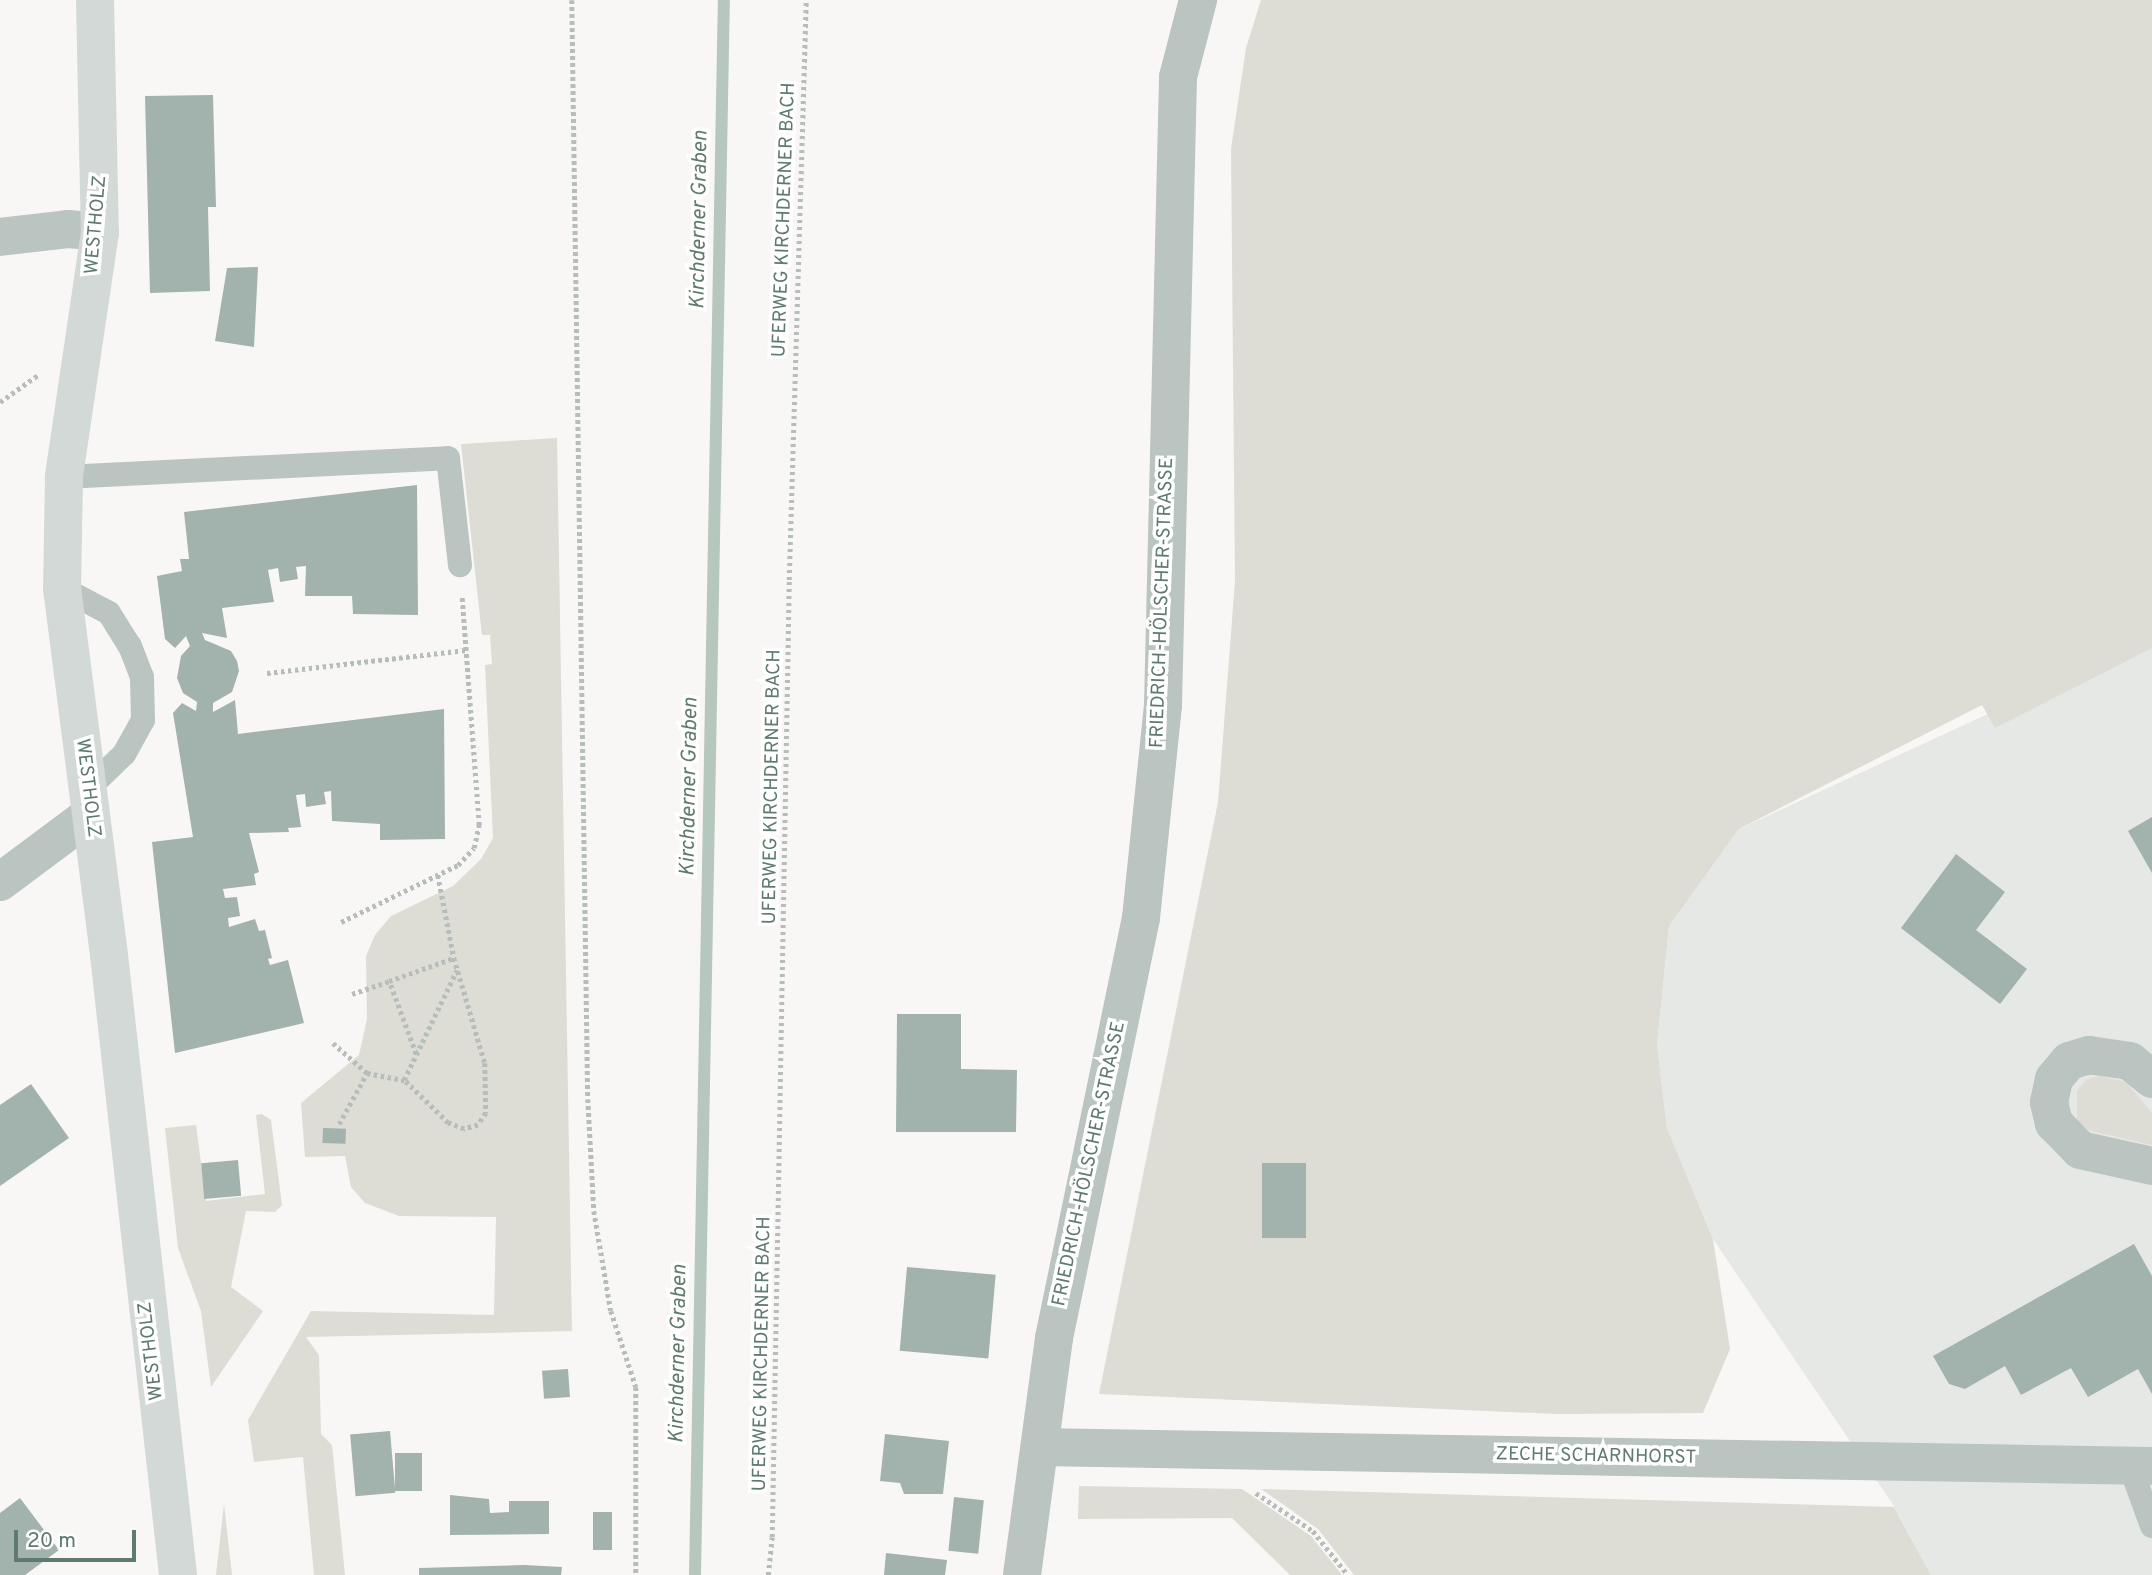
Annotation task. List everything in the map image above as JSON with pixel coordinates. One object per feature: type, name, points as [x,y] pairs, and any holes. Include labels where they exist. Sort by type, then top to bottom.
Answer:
[{"type":"street","name":"WESTHOLZ","points":[[95,0],[100,232],[64,477],[62,588],[178,1575]]},
{"type":"street","name":"FRIEDRICH-HÖLSCHER-STRASSE","points":[[1022,1575],[1054,1338],[1141,918],[1163,705],[1178,77],[1198,0]]},
{"type":"street","points":[[0,237],[68,229],[100,232]]},
{"type":"street","points":[[0,882],[89,803]]},
{"type":"street","points":[[2152,1079],[2130,1061],[2090,1055],[2069,1061],[2054,1079],[2049,1102],[2054,1123],[2080,1150],[2152,1166]]},
{"type":"street","name":"ZECHE SCHARNHORST","points":[[1040,1447],[2141,1466]]},
{"type":"lane","points":[[64,477],[448,458],[460,565]]},
{"type":"lane","points":[[62,588],[109,613],[130,646],[142,677],[143,720],[124,754],[89,803]]},
{"type":"lane","points":[[2141,1466],[2152,1526]]},
{"type":"path","points":[[572,0],[587,1099],[596,1223],[611,1311],[636,1387],[636,1575]]},
{"type":"path","name":"UFERWEG KIRCHDERNER BACH","points":[[768,1575],[773,1509],[789,580],[806,0]]},
{"type":"path","points":[[0,402],[45,370]]},
{"type":"path","points":[[341,922],[458,865],[474,848],[478,825],[460,565]]},
{"type":"path","points":[[267,673],[466,650]]},
{"type":"path","points":[[333,1043],[367,1073],[404,1080],[456,1126],[464,1129],[478,1125],[486,1112],[485,1063],[453,958],[438,875]]},
{"type":"path","points":[[352,994],[453,958]]},
{"type":"path","points":[[404,1080],[457,970]]},
{"type":"path","points":[[389,981],[416,1055]]},
{"type":"path","points":[[339,1124],[367,1073]]},
{"type":"path","points":[[1252,1490],[1313,1531],[1348,1575]]},
{"type":"shaded area","points":[[1261,0],[2152,0],[2152,648],[1995,728],[1982,705],[1739,829],[1669,926],[1657,1045],[1667,1128],[1713,1239],[1730,1349],[1703,1413],[1557,1414],[1099,1394],[1218,802],[1235,581],[1231,149],[1246,48]]},
{"type":"shaded area","points":[[557,438],[572,1331],[306,1337],[319,1355],[321,1434],[332,1445],[345,1575],[314,1575],[303,1457],[254,1462],[248,1420],[311,1311],[494,1315],[496,1217],[399,1216],[365,1203],[351,1187],[345,1156],[305,1157],[301,1103],[359,1055],[367,1019],[366,956],[375,935],[391,916],[453,886],[481,859],[493,838],[485,665],[492,664],[490,635],[482,635],[461,444]]},
{"type":"shaded area","points":[[2152,638],[2152,1575],[1931,1575],[1894,1506],[1713,1239],[1667,1128],[1657,1045],[1669,926],[1739,829]]},
{"type":"shaded area","points":[[2099,1076],[2126,1082],[2152,1113],[2152,1145],[2087,1130],[2077,1119],[2077,1091],[2086,1080]]},
{"type":"shaded area","points":[[262,1114],[271,1120],[282,1205],[275,1212],[246,1211],[231,1287],[263,1311],[211,1387],[201,1311],[178,1248],[165,1128],[196,1125],[206,1201],[265,1194],[256,1115]]},
{"type":"shaded area","points":[[1079,1486],[1242,1489],[1311,1536],[1342,1575],[1290,1575],[1232,1518],[1078,1519]]},
{"type":"shaded area","points":[[1261,1489],[1894,1507],[1931,1575],[1354,1575],[1318,1529]]},
{"type":"shaded area","points":[[224,1504],[232,1575],[216,1575]]},
{"type":"building","points":[[213,95],[216,207],[208,207],[210,291],[150,293],[145,96]]},
{"type":"building","points":[[258,267],[254,347],[215,341],[227,268]]},
{"type":"building","points":[[417,485],[418,615],[353,614],[352,596],[305,596],[306,566],[296,567],[298,579],[280,582],[278,568],[268,570],[274,602],[222,608],[227,638],[202,633],[205,640],[231,651],[237,661],[239,671],[232,692],[213,703],[213,712],[235,700],[238,734],[444,709],[445,839],[380,840],[380,824],[332,821],[331,791],[324,792],[326,804],[306,807],[305,794],[296,795],[301,827],[288,828],[289,832],[249,833],[259,872],[254,874],[256,885],[223,889],[225,898],[237,897],[240,916],[228,918],[229,927],[255,919],[259,931],[265,930],[272,958],[268,959],[270,965],[288,960],[304,1023],[175,1053],[152,842],[193,837],[173,713],[182,703],[196,711],[197,702],[183,693],[177,678],[181,656],[190,646],[186,636],[175,648],[165,639],[157,576],[182,571],[180,559],[189,559],[184,512]]},
{"type":"building","points":[[2152,817],[2152,873],[2128,831]]},
{"type":"building","points":[[1956,854],[2005,892],[1976,930],[2027,969],[2000,1004],[1901,928]]},
{"type":"building","points":[[897,1014],[961,1014],[961,1069],[1017,1070],[1016,1132],[896,1132]]},
{"type":"building","points":[[31,1084],[69,1138],[0,1186],[0,1105]]},
{"type":"building","points":[[323,1128],[346,1129],[345,1144],[322,1143]]},
{"type":"building","points":[[238,1160],[241,1196],[204,1199],[201,1163]]},
{"type":"building","points":[[1262,1163],[1306,1163],[1306,1238],[1262,1238]]},
{"type":"building","points":[[2134,1244],[2152,1276],[2152,1394],[2138,1369],[2088,1397],[2071,1368],[2021,1395],[2005,1366],[1965,1389],[1949,1384],[1933,1356]]},
{"type":"building","points":[[907,1267],[996,1275],[988,1358],[900,1351]]},
{"type":"building","points":[[568,1369],[570,1397],[544,1399],[542,1371]]},
{"type":"building","points":[[390,1431],[395,1493],[356,1496],[350,1434]]},
{"type":"building","points":[[885,1434],[949,1441],[943,1494],[904,1494],[900,1483],[880,1481]]},
{"type":"building","points":[[395,1453],[422,1453],[422,1491],[395,1491]]},
{"type":"building","points":[[450,1495],[489,1499],[490,1513],[509,1512],[509,1501],[549,1501],[549,1534],[450,1535]]},
{"type":"building","points":[[954,1497],[984,1500],[978,1554],[948,1551]]},
{"type":"building","points":[[20,1498],[59,1550],[25,1575],[0,1575],[0,1513]]},
{"type":"building","points":[[593,1512],[612,1512],[612,1550],[593,1550]]},
{"type":"building","points":[[886,1553],[947,1560],[945,1575],[884,1575]]},
{"type":"building","points":[[524,1565],[562,1567],[561,1575],[419,1575],[419,1568]]},
{"type":"waterway","name":"Kirchderner Graben","points":[[695,1575],[724,0]]}]
